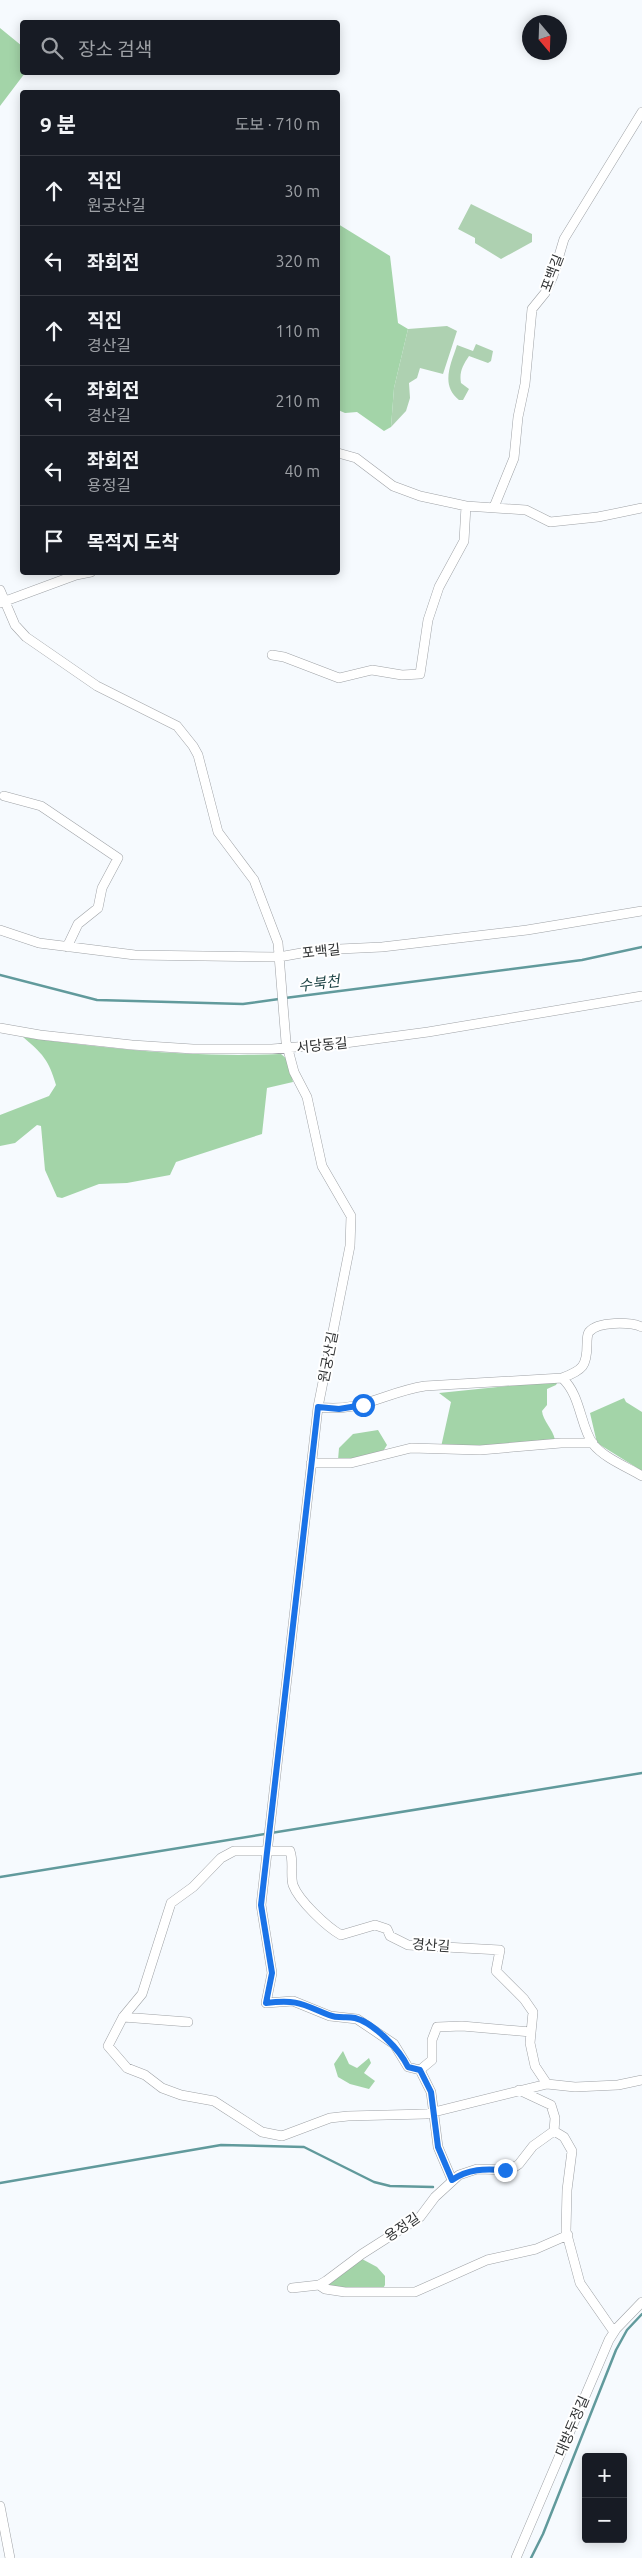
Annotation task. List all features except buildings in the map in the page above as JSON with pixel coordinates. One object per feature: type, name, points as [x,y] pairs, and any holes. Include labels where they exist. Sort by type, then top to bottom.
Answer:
[{"type":"street","name":"포백길","points":[[494,507],[514,458],[518,417],[525,384],[532,309],[545,293],[553,276],[564,239],[642,112]]},
{"type":"street","points":[[340,454],[356,458],[393,486],[420,496],[466,506],[526,510],[550,522],[642,508]]},
{"type":"street","points":[[272,655],[284,657],[342,679],[372,670],[402,675],[420,674],[428,620],[439,587],[464,541],[466,506]]},
{"type":"street","points":[[2,602],[80,575]]},
{"type":"street","name":"원궁산길","points":[[0,590],[2,602],[15,625],[26,637],[97,686],[168,720],[185,734],[198,755],[218,832],[254,880],[278,943],[287,1045],[294,1072],[307,1097],[322,1166],[351,1216],[350,1246],[318,1407],[268,1845]]},
{"type":"street","points":[[4,796],[41,806],[118,858],[102,888],[98,908],[78,924],[67,947]]},
{"type":"street","name":"포백길","points":[[0,930],[39,943],[135,955],[280,960],[318,950],[382,947],[517,931],[642,911]]},
{"type":"street","name":"서당동길","points":[[0,1028],[77,1039],[192,1049],[287,1045],[428,1032],[642,996]]},
{"type":"street","points":[[318,1407],[339,1409],[356,1407],[404,1390],[425,1386],[562,1378],[578,1372],[586,1363],[587,1337],[589,1332],[596,1327],[625,1323],[642,1326]]},
{"type":"street","points":[[562,1378],[575,1396],[593,1443],[621,1464],[642,1476]]},
{"type":"street","points":[[311,1462],[351,1463],[411,1448],[480,1450],[561,1443],[593,1443]]},
{"type":"street","points":[[268,1845],[261,1905],[272,1973],[266,2003],[293,2001],[330,2016],[357,2018],[394,2044],[408,2067],[420,2070],[428,2084],[438,2147],[452,2180]]},
{"type":"street","name":"경산길","points":[[548,2084],[535,2066],[530,2043],[532,2012],[524,1999],[496,1971],[500,1950],[408,1945],[390,1936],[387,1929],[375,1925],[341,1935],[330,1929],[293,1885],[293,1861],[290,1850],[268,1845],[234,1850],[221,1858],[193,1887],[171,1903],[142,1994],[123,2017],[108,2046],[127,2068],[145,2075],[168,2090],[214,2101],[262,2132],[288,2136],[330,2118],[417,2115],[548,2084],[575,2087],[618,2085],[642,2080]]},
{"type":"street","points":[[123,2017],[188,2022]]},
{"type":"street","points":[[420,2070],[432,2060],[432,2040],[437,2027],[462,2026],[531,2032]]},
{"type":"street","points":[[519,2090],[551,2106],[554,2118],[554,2131],[564,2137],[572,2151],[567,2190],[566,2231],[580,2282],[614,2332]]},
{"type":"street","name":"용정길","points":[[292,2288],[319,2285],[362,2254],[420,2217],[435,2197],[459,2175],[477,2169],[510,2170],[519,2164],[533,2146],[554,2131]]},
{"type":"street","points":[[319,2285],[325,2289],[345,2292],[365,2290],[415,2292],[487,2260],[536,2249],[568,2235]]},
{"type":"street","name":"대방두정길","points":[[516,2558],[614,2332],[642,2302]]},
{"type":"street","points":[[0,2510],[10,2558]]},
{"type":"green space","points":[[0,28],[20,44],[20,75],[23,75],[0,106]]},
{"type":"green space","points":[[471,204],[532,234],[532,242],[501,259],[475,243],[475,238],[458,229]]},
{"type":"green space","points":[[340,225],[390,256],[398,323],[408,329],[394,388],[391,427],[384,431],[357,412],[345,413],[340,411]]},
{"type":"green space","points":[[447,326],[457,331],[443,374],[420,368],[417,378],[409,383],[410,398],[406,411],[391,427],[394,388],[408,329]]},
{"type":"green space","points":[[476,344],[493,351],[491,361],[488,363],[469,356],[462,369],[461,383],[469,389],[463,400],[459,400],[453,394],[448,381],[452,360],[457,345],[473,351]]},
{"type":"green space","points":[[23,1037],[152,1052],[216,1055],[281,1054],[288,1060],[293,1082],[267,1088],[262,1134],[176,1162],[170,1175],[127,1183],[99,1184],[62,1198],[57,1197],[45,1170],[41,1126],[37,1125],[15,1143],[0,1146],[0,1115],[49,1096],[56,1085],[51,1069],[44,1058]]},
{"type":"green space","points":[[558,1381],[556,1385],[547,1389],[547,1405],[542,1411],[554,1436],[555,1440],[553,1443],[441,1447],[451,1402],[439,1393]]},
{"type":"green space","points":[[624,1398],[626,1402],[642,1412],[642,1471],[597,1443],[590,1413]]},
{"type":"green space","points":[[378,1430],[387,1445],[382,1453],[367,1458],[338,1460],[339,1448],[353,1434]]},
{"type":"green space","points":[[343,2051],[349,2064],[357,2068],[369,2058],[371,2063],[364,2073],[375,2081],[369,2089],[350,2084],[338,2077],[334,2064]]},
{"type":"green space","points":[[362,2259],[377,2267],[385,2276],[385,2285],[380,2294],[325,2292],[327,2283]]},
{"type":"waterway","name":"수북천","points":[[285,998],[582,960],[642,947]]},
{"type":"waterway","name":"수북천","points":[[0,975],[97,1000],[243,1004],[279,999]]},
{"type":"waterway","points":[[0,1877],[642,1773]]},
{"type":"waterway","points":[[0,2183],[221,2145],[304,2147],[374,2182],[390,2186],[433,2187]]},
{"type":"waterway","points":[[531,2558],[543,2534],[616,2350],[627,2330],[642,2314]]},
{"type":"route","points":[[363,1405],[339,1409],[318,1407],[261,1905],[272,1973],[266,2003],[286,2000],[293,2001],[318,2009],[330,2016],[342,2019],[357,2018],[364,2022],[394,2044],[408,2067],[420,2070],[428,2084],[431,2092],[436,2139],[452,2180],[459,2175],[477,2169],[505,2170]]}]
